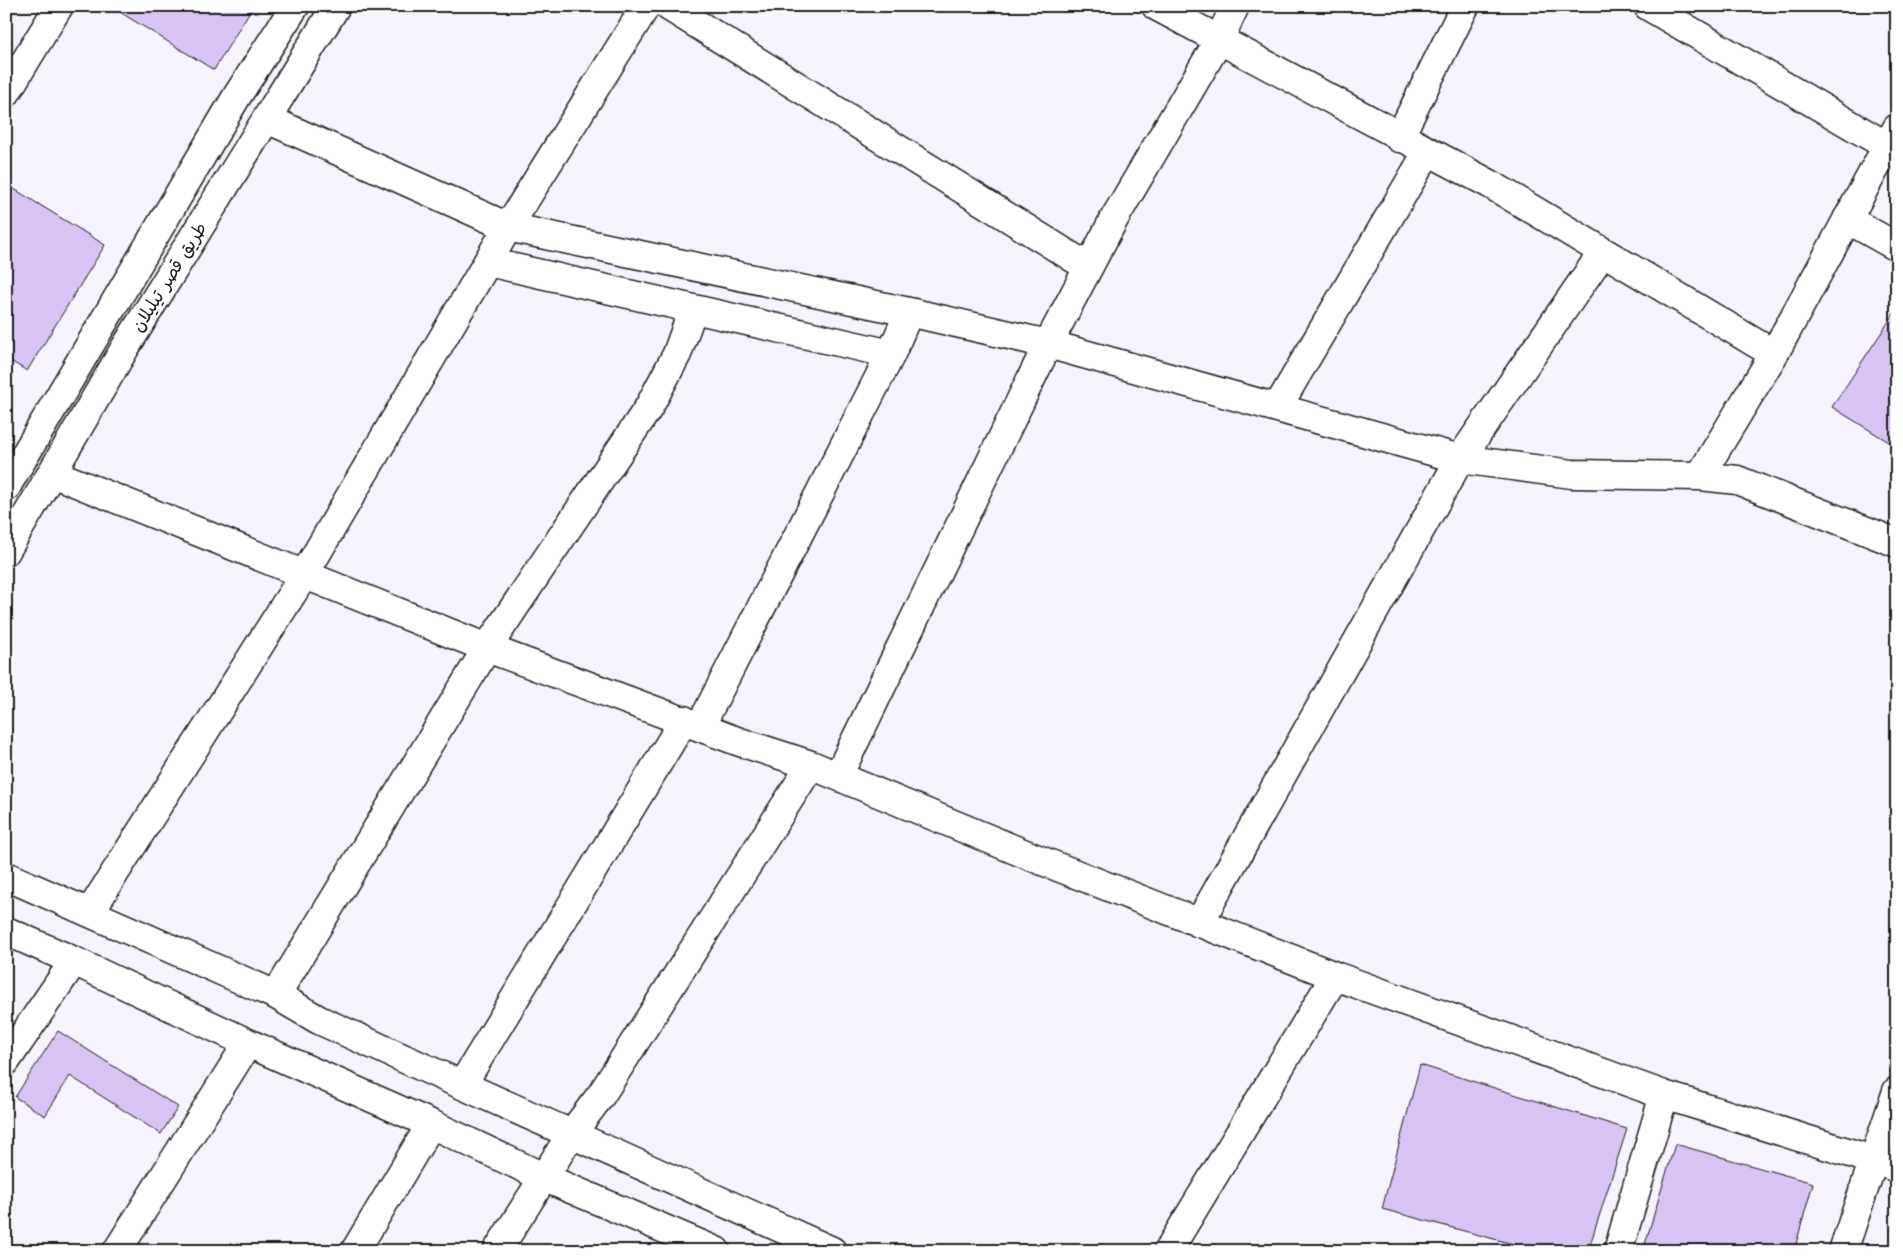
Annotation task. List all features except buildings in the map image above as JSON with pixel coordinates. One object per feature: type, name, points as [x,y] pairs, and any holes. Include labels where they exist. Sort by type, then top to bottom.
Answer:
[{"type":"street","points":[[6,93],[59,6]]},
{"type":"street","name":"طريق قصر تيليلان","points":[[6,487],[232,105],[295,6]]},
{"type":"street","name":"طريق قصر تيليلان","points":[[6,551],[131,340],[336,6]]},
{"type":"street","points":[[90,912],[304,575],[508,227],[646,6]]},
{"type":"street","points":[[668,6],[1088,267]]},
{"type":"street","points":[[1156,6],[1399,138],[1490,184],[1774,354]]},
{"type":"street","points":[[838,776],[1048,344],[1088,267],[1218,40],[1234,6]]},
{"type":"street","points":[[1399,138],[1465,6]]},
{"type":"street","points":[[1648,6],[1892,137],[1774,354],[1700,476]]},
{"type":"street","points":[[267,118],[508,227],[910,312],[1048,344],[1460,459],[1572,474],[1700,476],[1737,480],[1897,543]]},
{"type":"street","points":[[1278,408],[1428,151]]},
{"type":"street","points":[[1847,219],[1897,247]]},
{"type":"street","points":[[1199,923],[1460,459],[1603,252]]},
{"type":"street","points":[[488,262],[891,354]]},
{"type":"street","points":[[276,995],[488,648],[649,407],[677,354],[693,309]]},
{"type":"street","points":[[462,1085],[692,724],[891,354],[910,312]]},
{"type":"street","points":[[52,473],[488,648],[692,724],[811,765],[1021,853],[1335,976],[1664,1095],[1885,1164]]},
{"type":"street","points":[[497,1251],[572,1133],[601,1095],[811,765]]},
{"type":"street","points":[[6,876],[276,995],[319,1020],[832,1251]]},
{"type":"street","points":[[6,931],[248,1043],[431,1124],[543,1177],[716,1251]]},
{"type":"street","points":[[6,1062],[74,961]]},
{"type":"street","points":[[1168,1251],[1335,976]]},
{"type":"street","points":[[117,1251],[248,1043]]},
{"type":"street","points":[[1844,1251],[1885,1164],[1897,1090]]},
{"type":"street","points":[[1618,1251],[1664,1095]]},
{"type":"street","points":[[355,1251],[431,1124]]}]
